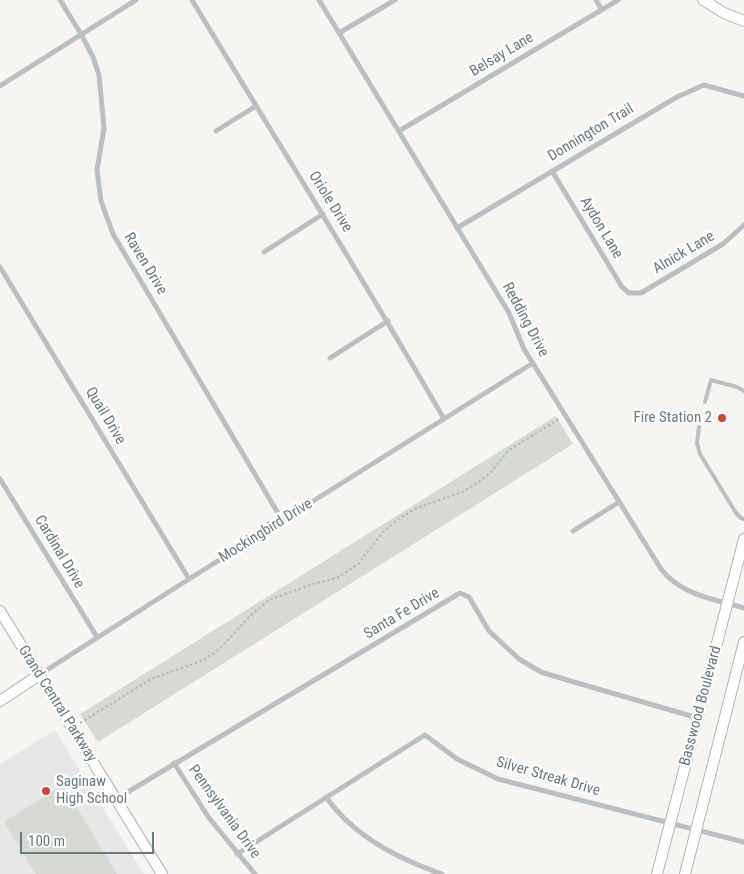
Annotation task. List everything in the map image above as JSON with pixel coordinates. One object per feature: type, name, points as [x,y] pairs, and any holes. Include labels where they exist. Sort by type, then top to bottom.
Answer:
[{"type":"main road","points":[[703,0],[724,13],[744,21]]},
{"type":"main road","name":"Basswood Boulevard","points":[[657,874],[744,539]]},
{"type":"main road","name":"Grand Central Parkway","points":[[0,611],[162,874]]},
{"type":"main road","name":"Basswood Boulevard","points":[[685,874],[744,642]]},
{"type":"main road","name":"Mockingbird Drive","points":[[0,701],[39,675]]},
{"type":"street","name":"Raven Drive","points":[[60,0],[93,57],[99,76],[104,128],[96,170],[101,201],[113,234],[282,520]]},
{"type":"street","points":[[0,86],[136,0]]},
{"type":"street","name":"Oriole Drive","points":[[192,0],[388,322],[444,419]]},
{"type":"street","name":"Redding Drive","points":[[320,0],[509,313],[521,343],[533,364],[656,562],[670,581],[688,592],[744,608]]},
{"type":"street","points":[[339,33],[394,0]]},
{"type":"street","points":[[596,0],[602,10]]},
{"type":"street","name":"Belsay Lane","points":[[400,131],[618,0]]},
{"type":"street","name":"Donnington Trail","points":[[457,228],[677,97],[704,85],[744,96]]},
{"type":"street","points":[[216,131],[256,106]]},
{"type":"street","name":"Aydon Lane","points":[[552,171],[622,287],[633,294]]},
{"type":"street","points":[[264,252],[323,214]]},
{"type":"street","name":"Alnick Lane","points":[[633,294],[646,290],[714,251],[732,238],[744,225]]},
{"type":"street","name":"Quail Drive","points":[[0,267],[189,578]]},
{"type":"street","points":[[330,358],[388,322]]},
{"type":"street","name":"Mockingbird Drive","points":[[39,675],[189,578],[533,364]]},
{"type":"street","name":"Cardinal Drive","points":[[0,479],[97,638]]},
{"type":"street","points":[[573,531],[619,502]]},
{"type":"street","name":"Santa Fe Drive","points":[[116,799],[460,594],[470,597],[489,631],[519,659],[542,672],[698,718]]},
{"type":"street","name":"Silver Streak Drive","points":[[237,854],[425,735],[457,759],[498,778],[744,842]]},
{"type":"street","name":"Pennsylvania Drive","points":[[174,763],[205,812],[254,874]]},
{"type":"street","points":[[326,797],[342,816],[371,840],[410,862],[442,874]]},
{"type":"lane","points":[[705,402],[711,380],[737,386],[744,391]]},
{"type":"lane","points":[[699,427],[697,443],[700,454],[736,513],[744,519]]},
{"type":"path","points":[[72,729],[151,679],[201,661],[216,652],[249,617],[269,600],[313,584],[337,578],[358,564],[383,532],[398,519],[417,508],[462,492],[476,484],[491,472],[509,450],[565,415]]},
{"type":"shaded area","points":[[556,416],[573,444],[98,742],[80,714]]},
{"type":"shaded area","name":"Saginaw High School","points":[[55,730],[144,874],[0,874],[0,764]]},
{"type":"shaded area","points":[[63,785],[117,874],[36,874],[4,822]]},
{"type":"place","name":"Fire Station 2","points":[[722,418]]},
{"type":"place","name":"Saginaw High School","points":[[46,791]]}]
